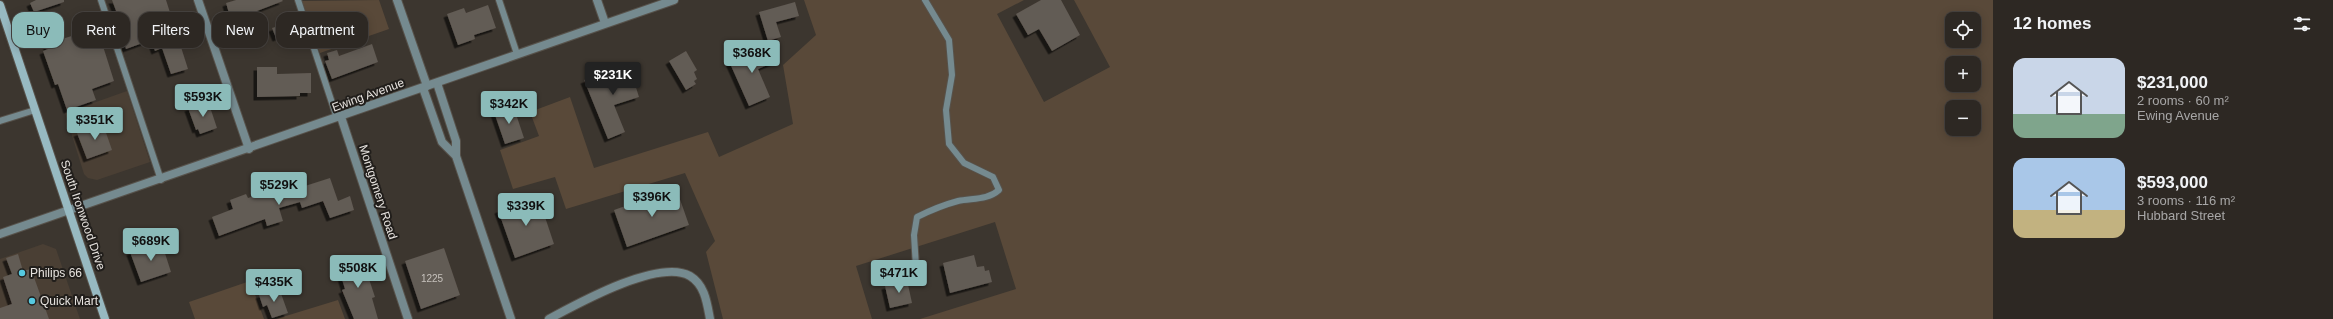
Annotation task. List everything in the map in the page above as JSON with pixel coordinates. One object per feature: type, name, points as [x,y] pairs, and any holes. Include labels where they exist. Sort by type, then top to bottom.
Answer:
[{"type":"main road","name":"South Ironwood Drive","points":[[1,8],[105,319]]},
{"type":"street","points":[[198,0],[249,149]]},
{"type":"street","points":[[397,0],[442,142],[456,156]]},
{"type":"street","points":[[597,0],[605,23]]},
{"type":"street","name":"Ewing Avenue","points":[[0,234],[162,180],[674,0]]},
{"type":"street","points":[[437,83],[456,141],[456,156],[511,319]]},
{"type":"street","name":"Montgomery Road","points":[[339,118],[408,319]]},
{"type":"street","points":[[549,319],[600,292],[646,276],[670,272],[690,276],[705,293],[710,319]]},
{"type":"lane","points":[[101,0],[162,180]]},
{"type":"lane","points":[[298,0],[339,118]]},
{"type":"lane","points":[[499,0],[518,54]]},
{"type":"lane","points":[[916,267],[914,236],[917,217],[935,208],[959,201],[992,196],[999,190],[993,177],[964,162],[949,144],[946,110],[952,75],[949,40],[926,0]]},
{"type":"lane","points":[[0,121],[35,110]]},
{"type":"shaded area","points":[[379,0],[389,29],[368,36],[368,12],[306,12],[302,1]]},
{"type":"shaded area","points":[[804,0],[1024,0],[997,14],[1044,102],[1110,67],[1074,0],[1993,0],[1993,319],[920,319],[1016,289],[995,222],[856,266],[872,319],[723,319],[706,252],[715,241],[685,173],[566,209],[555,177],[513,189],[500,150],[539,136],[530,112],[570,97],[594,168],[708,132],[719,157],[793,124],[783,65],[816,35]]},
{"type":"shaded area","points":[[318,48],[334,48],[320,53]]},
{"type":"shaded area","points":[[127,91],[150,162],[97,180],[88,178],[84,174],[65,113]]},
{"type":"shaded area","points":[[43,244],[56,249],[80,319],[0,319],[0,259]]},
{"type":"shaded area","points":[[250,281],[264,319],[195,319],[189,302]]},
{"type":"shaded area","points":[[338,300],[345,319],[276,319]]},
{"type":"building","points":[[36,0],[64,0],[64,2],[34,12],[30,3]]},
{"type":"building","points":[[112,0],[166,0],[170,12],[138,12],[138,45],[130,48],[130,12],[116,12]]},
{"type":"building","points":[[236,0],[283,1],[257,12],[229,12],[226,3]]},
{"type":"building","points":[[1041,0],[1061,0],[1080,35],[1052,51],[1039,29],[1028,35],[1016,14]]},
{"type":"building","points":[[795,2],[799,16],[776,22],[781,37],[768,41],[759,12]]},
{"type":"building","points":[[488,5],[496,28],[474,35],[475,39],[458,45],[447,14],[464,8],[466,13]]},
{"type":"building","points":[[276,27],[276,38],[272,28]]},
{"type":"building","points":[[72,36],[72,48],[104,48],[114,81],[92,89],[96,100],[67,110],[58,84],[55,85],[43,51],[48,48],[64,48],[64,38]]},
{"type":"building","points":[[372,44],[378,62],[332,79],[325,61],[329,60],[327,53],[337,50],[339,56],[361,48],[368,48],[368,45]]},
{"type":"building","points":[[154,48],[162,48],[155,51]]},
{"type":"building","points":[[162,48],[181,48],[188,69],[171,74]]},
{"type":"building","points":[[770,48],[775,62],[758,69],[770,97],[749,106],[728,59],[749,50],[751,55]]},
{"type":"building","points":[[686,51],[697,70],[694,72],[697,79],[694,81],[696,84],[686,90],[669,61]]},
{"type":"building","points":[[635,63],[639,76],[633,78],[639,97],[614,105],[625,132],[608,139],[584,80]]},
{"type":"building","points":[[257,67],[277,67],[277,74],[311,73],[311,93],[300,93],[300,96],[257,97]]},
{"type":"building","points":[[208,101],[217,128],[200,134],[198,129],[196,130],[188,108]]},
{"type":"building","points":[[513,105],[524,138],[505,144],[494,112]]},
{"type":"building","points":[[103,124],[112,150],[87,159],[77,133]]},
{"type":"building","points":[[330,178],[338,201],[350,196],[354,210],[330,218],[323,201],[302,208],[300,202],[279,208],[283,221],[267,226],[265,219],[219,236],[212,217],[233,209],[230,200],[246,194],[248,198],[269,191],[270,193],[279,190],[280,194]]},
{"type":"building","points":[[676,188],[689,225],[627,247],[614,210]]},
{"type":"building","points":[[538,196],[554,244],[515,258],[498,210]]},
{"type":"building","points":[[161,241],[171,272],[141,282],[130,252]]},
{"type":"building","points":[[444,248],[460,295],[421,309],[405,261]]},
{"type":"building","points":[[18,254],[23,271],[31,269],[49,319],[0,319],[0,308],[12,304],[3,277],[12,274],[6,258]]},
{"type":"building","points":[[361,255],[375,297],[372,298],[378,319],[354,319],[342,290],[345,289],[337,263]]},
{"type":"building","points":[[974,255],[977,267],[984,266],[985,271],[989,270],[992,282],[950,293],[943,263]]},
{"type":"building","points":[[907,280],[912,303],[890,308],[885,286]]},
{"type":"building","points":[[279,288],[288,313],[272,318],[267,305],[263,307],[259,295]]},
{"type":"place","name":"Philips 66","points":[[22,273]]},
{"type":"place","name":"Quick Mart","points":[[32,301]]}]
